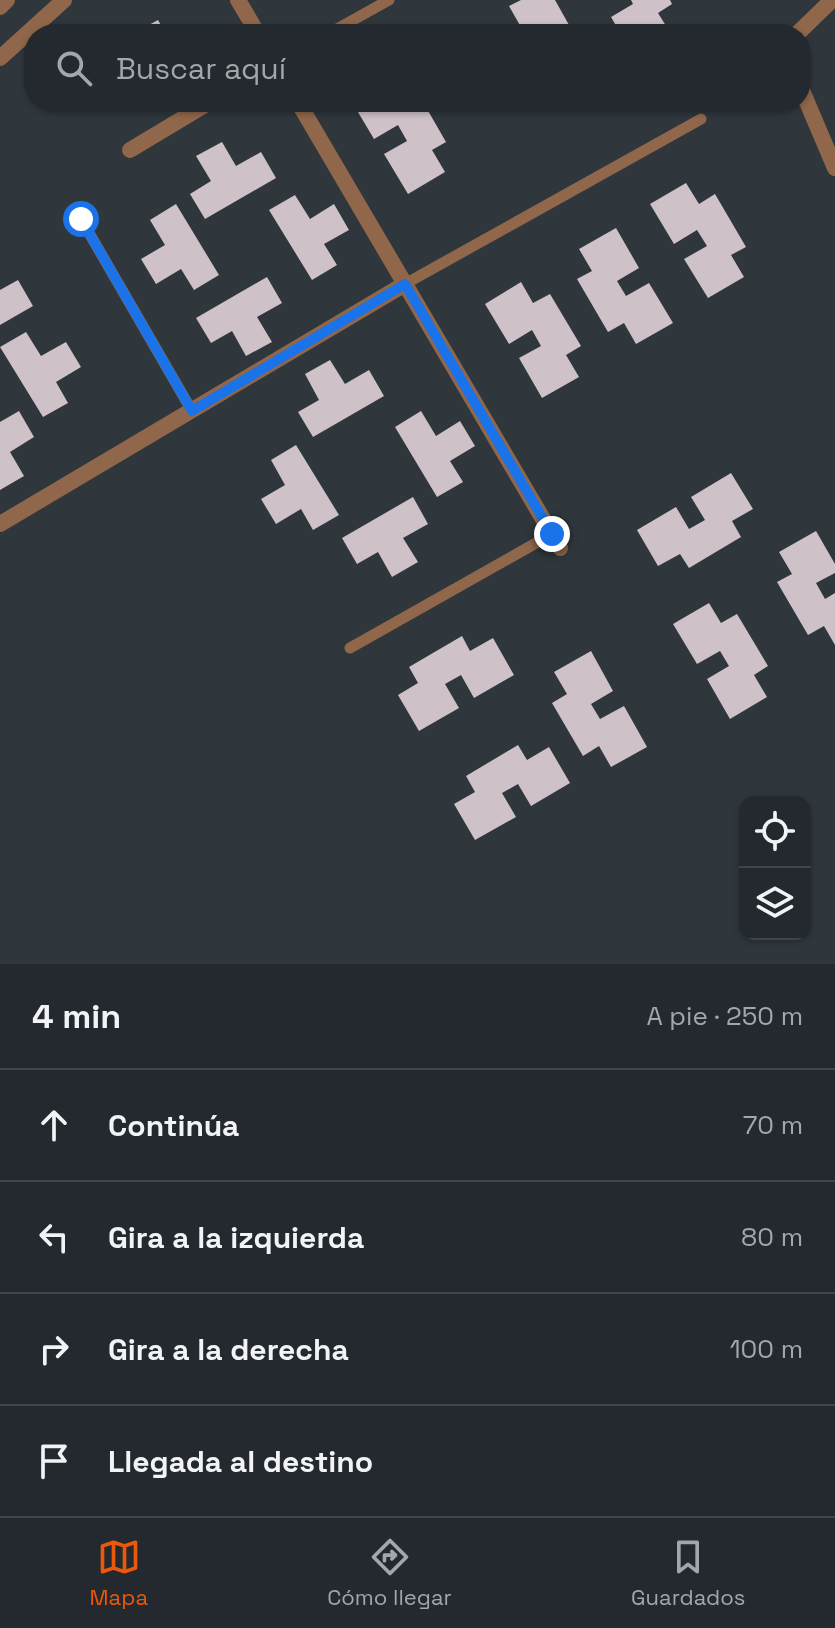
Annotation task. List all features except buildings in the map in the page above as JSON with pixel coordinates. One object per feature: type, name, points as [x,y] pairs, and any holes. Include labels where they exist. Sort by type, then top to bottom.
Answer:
[{"type":"street","points":[[0,7],[7,0]]},
{"type":"street","points":[[38,24],[64,0]]},
{"type":"street","points":[[238,0],[252,24]]},
{"type":"street","points":[[807,24],[832,0]]},
{"type":"street","points":[[0,58],[24,36]]},
{"type":"street","points":[[130,150],[193,112]]},
{"type":"street","points":[[304,112],[556,541]]},
{"type":"street","points":[[811,112],[835,168]]},
{"type":"street","points":[[0,524],[405,284]]},
{"type":"lane","points":[[346,24],[389,0]]},
{"type":"lane","points":[[405,284],[701,119]]},
{"type":"lane","points":[[81,219],[192,411]]},
{"type":"lane","points":[[350,648],[556,541]]},
{"type":"route","points":[[81,219],[192,411],[405,284],[552,534]]}]
